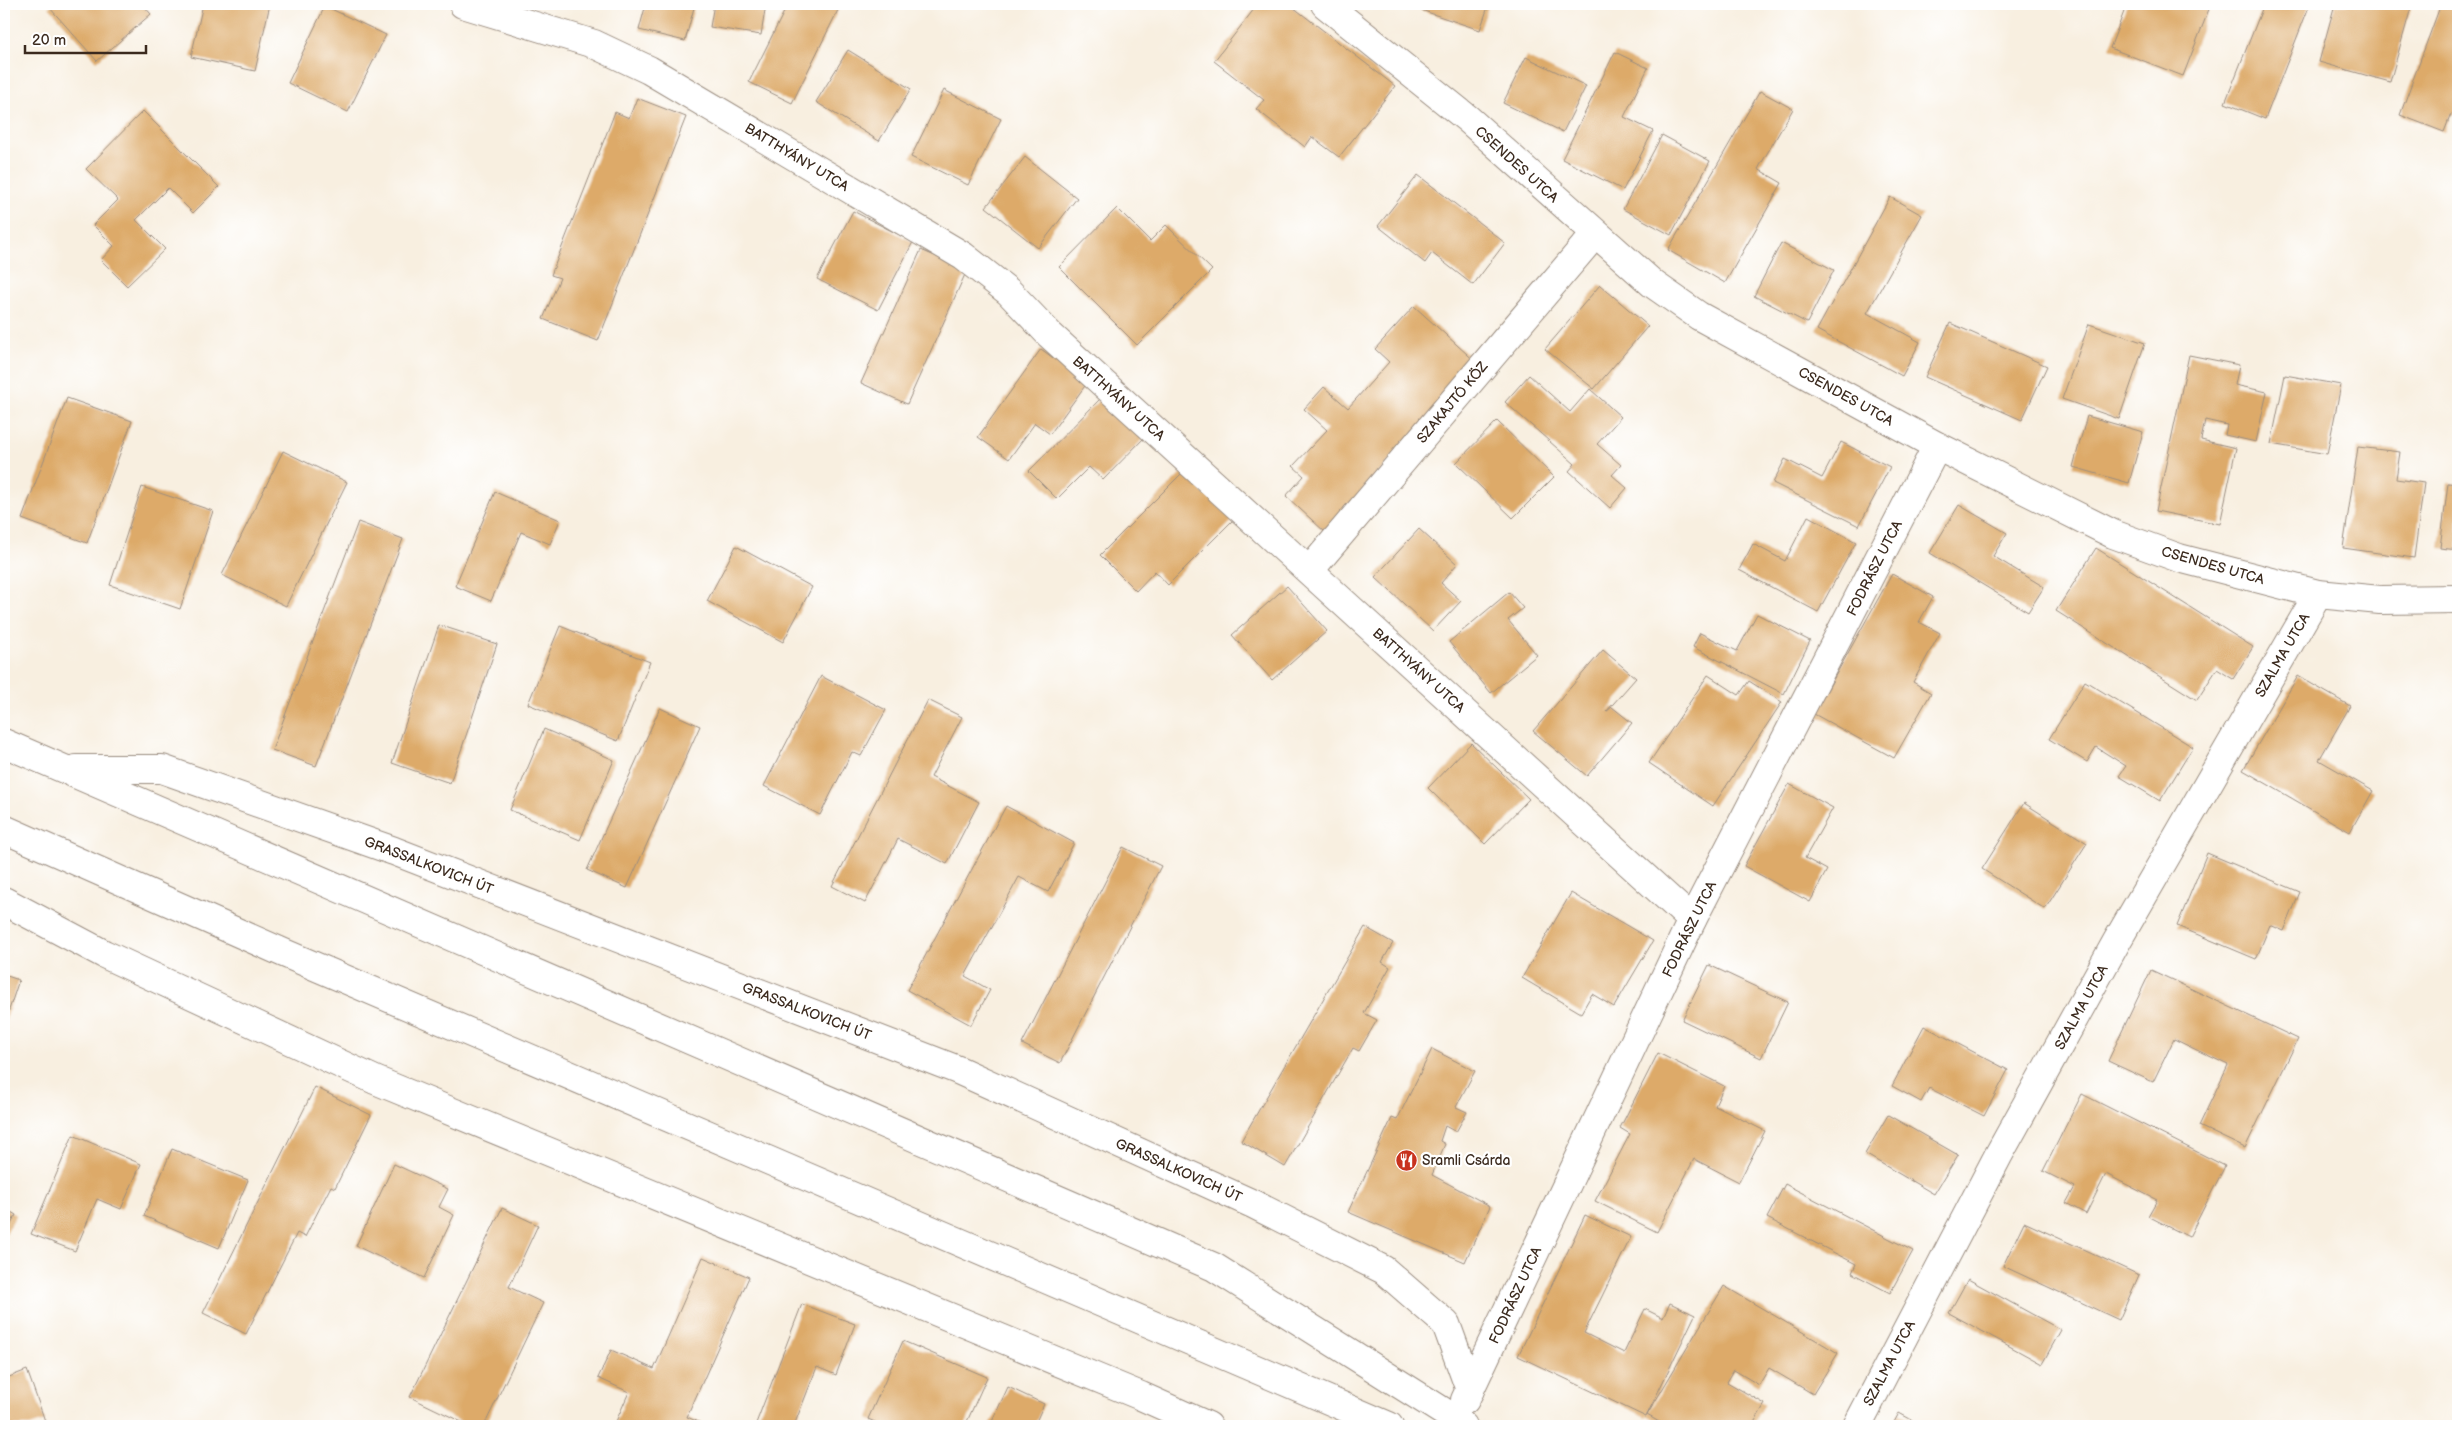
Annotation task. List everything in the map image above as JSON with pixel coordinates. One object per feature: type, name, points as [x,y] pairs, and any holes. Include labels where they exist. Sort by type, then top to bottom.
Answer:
[{"type":"street","name":"BATTHYÁNY UTCA","points":[[463,4],[594,44],[649,70],[963,256],[1009,292],[1050,335],[1692,920]]},
{"type":"street","name":"CSENDES UTCA","points":[[1326,4],[1468,119],[1594,234],[1653,284],[1699,316],[1937,446],[2113,534],[2179,558],[2318,594],[2380,600],[2458,599]]},
{"type":"street","name":"SZAKAJTÓ KÖZ","points":[[1310,570],[1594,234]]},
{"type":"street","name":"FODRÁSZ UTCA","points":[[1459,1422],[1470,1390],[1692,920],[1937,446]]},
{"type":"street","name":"SZALMA UTCA","points":[[1857,1426],[2002,1147],[2117,942],[2318,594]]},
{"type":"street","name":"GRASSALKOVICH ÚT","points":[[4,743],[1214,1267],[1459,1422]]},
{"type":"street","name":"GRASSALKOVICH ÚT","points":[[65,769],[162,769],[394,851],[958,1070],[1253,1204],[1384,1270],[1446,1324],[1470,1390]]},
{"type":"street","points":[[4,829],[293,956],[1389,1426]]},
{"type":"street","points":[[4,901],[104,954],[375,1080],[1142,1396],[1208,1426]]},
{"type":"building","points":[[53,4],[142,4],[151,14],[97,61],[49,7]]},
{"type":"building","points":[[203,4],[270,4],[255,71],[191,57]]},
{"type":"building","points":[[646,4],[695,4],[685,41],[639,30]]},
{"type":"building","points":[[714,4],[766,4],[761,35],[710,27]]},
{"type":"building","points":[[788,4],[841,4],[792,103],[749,82]]},
{"type":"building","points":[[1258,4],[1289,4],[1395,86],[1339,157],[1312,137],[1305,147],[1256,109],[1264,100],[1214,61]]},
{"type":"building","points":[[1424,4],[1489,4],[1480,30],[1421,10]]},
{"type":"building","points":[[2127,4],[2211,4],[2183,76],[2110,48]]},
{"type":"building","points":[[2264,4],[2310,4],[2265,119],[2225,103]]},
{"type":"building","points":[[2335,4],[2412,4],[2390,82],[2319,62]]},
{"type":"building","points":[[2441,4],[2458,4],[2458,117],[2451,114],[2444,132],[2400,115]]},
{"type":"building","points":[[325,6],[386,35],[348,112],[288,83]]},
{"type":"building","points":[[848,50],[911,89],[879,141],[816,102]]},
{"type":"building","points":[[1615,52],[1648,68],[1624,117],[1653,131],[1623,190],[1562,159]]},
{"type":"building","points":[[1526,57],[1586,86],[1563,132],[1503,103]]},
{"type":"building","points":[[944,90],[1001,119],[968,185],[911,157]]},
{"type":"building","points":[[1760,91],[1793,109],[1758,169],[1782,183],[1725,283],[1668,250]]},
{"type":"building","points":[[637,98],[686,117],[598,341],[543,319],[560,278],[551,275],[615,112],[629,118]]},
{"type":"building","points":[[143,111],[219,187],[193,213],[168,188],[136,220],[165,249],[127,286],[101,260],[114,246],[93,225],[118,200],[86,169]]},
{"type":"building","points":[[1662,135],[1710,161],[1671,235],[1623,209]]},
{"type":"building","points":[[1025,157],[1077,198],[1038,248],[986,207]]},
{"type":"building","points":[[1418,175],[1505,243],[1473,285],[1432,253],[1425,263],[1378,226]]},
{"type":"building","points":[[1890,197],[1922,215],[1867,313],[1920,342],[1902,376],[1817,330]]},
{"type":"building","points":[[1117,208],[1150,241],[1166,225],[1212,270],[1137,345],[1059,267]]},
{"type":"building","points":[[853,211],[913,242],[878,310],[817,279]]},
{"type":"building","points":[[1781,243],[1834,270],[1807,323],[1754,296]]},
{"type":"building","points":[[921,250],[967,270],[907,404],[861,383]]},
{"type":"building","points":[[1600,285],[1648,326],[1594,389],[1545,349]]},
{"type":"building","points":[[1414,306],[1478,364],[1325,532],[1286,496],[1304,476],[1293,466],[1327,430],[1304,409],[1324,387],[1348,408],[1389,362],[1375,349]]},
{"type":"building","points":[[1950,323],[2047,366],[2022,420],[1925,377]]},
{"type":"building","points":[[2089,324],[2145,343],[2119,419],[2062,399]]},
{"type":"building","points":[[1041,349],[1087,383],[1050,434],[1035,423],[1009,459],[978,437]]},
{"type":"building","points":[[2189,355],[2239,365],[2235,385],[2267,392],[2256,442],[2225,435],[2227,425],[2205,420],[2201,440],[2236,448],[2220,524],[2156,511]]},
{"type":"building","points":[[1529,375],[1570,412],[1590,389],[1621,417],[1597,444],[1621,465],[1612,475],[1627,488],[1610,508],[1569,471],[1575,464],[1505,402]]},
{"type":"building","points":[[2285,375],[2341,385],[2327,454],[2271,444]]},
{"type":"building","points":[[1103,396],[1145,437],[1103,480],[1089,467],[1057,499],[1029,471]]},
{"type":"building","points":[[67,398],[132,421],[87,543],[22,519]]},
{"type":"building","points":[[2087,416],[2143,432],[2129,483],[2073,467]]},
{"type":"building","points":[[1497,421],[1554,477],[1513,518],[1456,463]]},
{"type":"building","points":[[1841,442],[1890,467],[1859,526],[1773,483],[1785,459],[1822,478]]},
{"type":"building","points":[[2358,447],[2400,452],[2396,479],[2424,483],[2414,558],[2343,548]]},
{"type":"building","points":[[283,451],[347,482],[286,606],[222,575]]},
{"type":"building","points":[[1184,471],[1233,520],[1168,585],[1155,571],[1136,591],[1100,555]]},
{"type":"building","points":[[2448,483],[2458,484],[2458,550],[2440,548]]},
{"type":"building","points":[[142,487],[213,511],[180,609],[110,585]]},
{"type":"building","points":[[495,492],[560,520],[550,544],[521,532],[491,601],[455,586]]},
{"type":"building","points":[[1959,505],[2007,533],[1993,556],[2044,587],[2028,612],[1930,553]]},
{"type":"building","points":[[1808,516],[1856,542],[1818,612],[1739,570],[1753,544],[1785,561]]},
{"type":"building","points":[[358,522],[403,539],[316,766],[272,750]]},
{"type":"building","points":[[1419,529],[1457,564],[1441,583],[1461,601],[1433,631],[1375,577]]},
{"type":"building","points":[[736,546],[812,587],[783,642],[707,601]]},
{"type":"building","points":[[2096,548],[2253,647],[2233,679],[2217,669],[2197,700],[2056,611]]},
{"type":"building","points":[[1892,574],[1933,597],[1919,622],[1940,633],[1913,682],[1931,693],[1894,758],[1814,714]]},
{"type":"building","points":[[1287,586],[1327,631],[1272,680],[1232,635]]},
{"type":"building","points":[[1509,592],[1523,608],[1508,620],[1537,655],[1491,693],[1449,642]]},
{"type":"building","points":[[1757,614],[1810,641],[1784,694],[1693,647],[1700,633],[1737,651]]},
{"type":"building","points":[[439,625],[497,644],[450,783],[392,763]]},
{"type":"building","points":[[560,626],[650,662],[618,741],[528,704]]},
{"type":"building","points":[[1603,650],[1636,678],[1606,712],[1612,707],[1632,723],[1587,776],[1533,731]]},
{"type":"building","points":[[1708,675],[1739,695],[1749,681],[1782,702],[1713,806],[1649,763]]},
{"type":"building","points":[[821,676],[886,710],[861,756],[852,752],[820,815],[764,786]]},
{"type":"building","points":[[2298,676],[2350,706],[2319,760],[2373,791],[2350,832],[2243,770]]},
{"type":"building","points":[[2085,681],[2193,747],[2160,801],[2119,776],[2126,766],[2096,747],[2087,762],[2049,739]]},
{"type":"building","points":[[928,700],[962,717],[931,777],[979,802],[947,864],[898,839],[865,903],[832,886]]},
{"type":"building","points":[[660,708],[700,726],[627,888],[587,870]]},
{"type":"building","points":[[544,729],[614,760],[580,840],[510,810]]},
{"type":"building","points":[[1471,743],[1529,799],[1485,844],[1428,788]]},
{"type":"building","points":[[1789,784],[1833,808],[1805,858],[1827,870],[1810,902],[1744,866]]},
{"type":"building","points":[[2024,803],[2087,843],[2045,909],[1982,869]]},
{"type":"building","points":[[1006,806],[1074,843],[1048,892],[1019,877],[965,976],[990,990],[971,1025],[907,990]]},
{"type":"building","points":[[1123,847],[1161,866],[1060,1063],[1022,1044]]},
{"type":"building","points":[[2207,853],[2300,892],[2284,931],[2270,925],[2256,959],[2177,926]]},
{"type":"building","points":[[1571,893],[1653,941],[1614,1007],[1592,994],[1581,1013],[1522,978]]},
{"type":"building","points":[[1365,927],[1393,943],[1382,962],[1390,967],[1364,1013],[1377,1020],[1359,1051],[1353,1048],[1285,1167],[1241,1141]]},
{"type":"building","points":[[1709,965],[1788,1002],[1761,1058],[1682,1020]]},
{"type":"building","points":[[2151,970],[2298,1039],[2245,1148],[2199,1126],[2228,1065],[2174,1039],[2153,1082],[2108,1061]]},
{"type":"building","points":[[4,975],[19,980],[4,1025]]},
{"type":"building","points":[[1924,1026],[2008,1070],[1984,1116],[1929,1088],[1921,1102],[1892,1086]]},
{"type":"building","name":"Sramli Csárda","points":[[1432,1049],[1475,1071],[1456,1107],[1467,1112],[1456,1132],[1445,1126],[1440,1141],[1445,1144],[1432,1175],[1490,1206],[1465,1262],[1348,1212],[1392,1118],[1397,1120]]},
{"type":"building","points":[[1658,1053],[1724,1086],[1715,1106],[1765,1131],[1739,1182],[1694,1159],[1657,1232],[1595,1201],[1630,1134],[1620,1128]]},
{"type":"building","points":[[315,1087],[371,1115],[335,1188],[331,1186],[305,1237],[297,1233],[246,1334],[203,1313]]},
{"type":"building","points":[[2082,1094],[2225,1166],[2189,1237],[2148,1216],[2157,1200],[2106,1174],[2086,1214],[2066,1203],[2075,1187],[2043,1171]]},
{"type":"building","points":[[1888,1115],[1958,1155],[1934,1194],[1865,1154]]},
{"type":"building","points":[[73,1135],[141,1164],[121,1209],[97,1199],[75,1251],[31,1234]]},
{"type":"building","points":[[172,1149],[248,1180],[219,1248],[144,1216]]},
{"type":"building","points":[[394,1164],[448,1189],[439,1207],[454,1215],[424,1278],[356,1246]]},
{"type":"building","points":[[1785,1184],[1913,1251],[1890,1293],[1852,1273],[1856,1264],[1767,1218]]},
{"type":"building","points":[[4,1208],[16,1215],[4,1237]]},
{"type":"building","points":[[502,1208],[538,1225],[509,1287],[543,1303],[484,1426],[470,1426],[410,1397]]},
{"type":"building","points":[[1585,1215],[1631,1237],[1584,1333],[1624,1353],[1645,1309],[1663,1318],[1670,1303],[1695,1315],[1646,1417],[1518,1356]]},
{"type":"building","points":[[2024,1222],[2139,1275],[2119,1320],[2003,1266]]},
{"type":"building","points":[[703,1257],[749,1277],[687,1417],[708,1426],[614,1426],[629,1392],[598,1378],[611,1350],[654,1369]]},
{"type":"building","points":[[1968,1279],[2061,1330],[2042,1364],[1949,1313]]},
{"type":"building","points":[[1724,1286],[1838,1353],[1813,1394],[1769,1368],[1759,1385],[1734,1370],[1727,1382],[1765,1404],[1752,1426],[1666,1426],[1647,1415]]},
{"type":"building","points":[[802,1304],[855,1324],[836,1375],[817,1367],[795,1423],[805,1426],[755,1426]]},
{"type":"building","points":[[903,1341],[987,1377],[965,1426],[884,1426],[868,1419]]},
{"type":"building","points":[[27,1370],[45,1421],[30,1426],[4,1426],[4,1379]]},
{"type":"building","points":[[1008,1387],[1044,1404],[1034,1426],[990,1426]]},
{"type":"building","points":[[1899,1413],[1923,1426],[1892,1426]]},
{"type":"place","name":"Sramli Csárda","points":[[1406,1160]]}]
